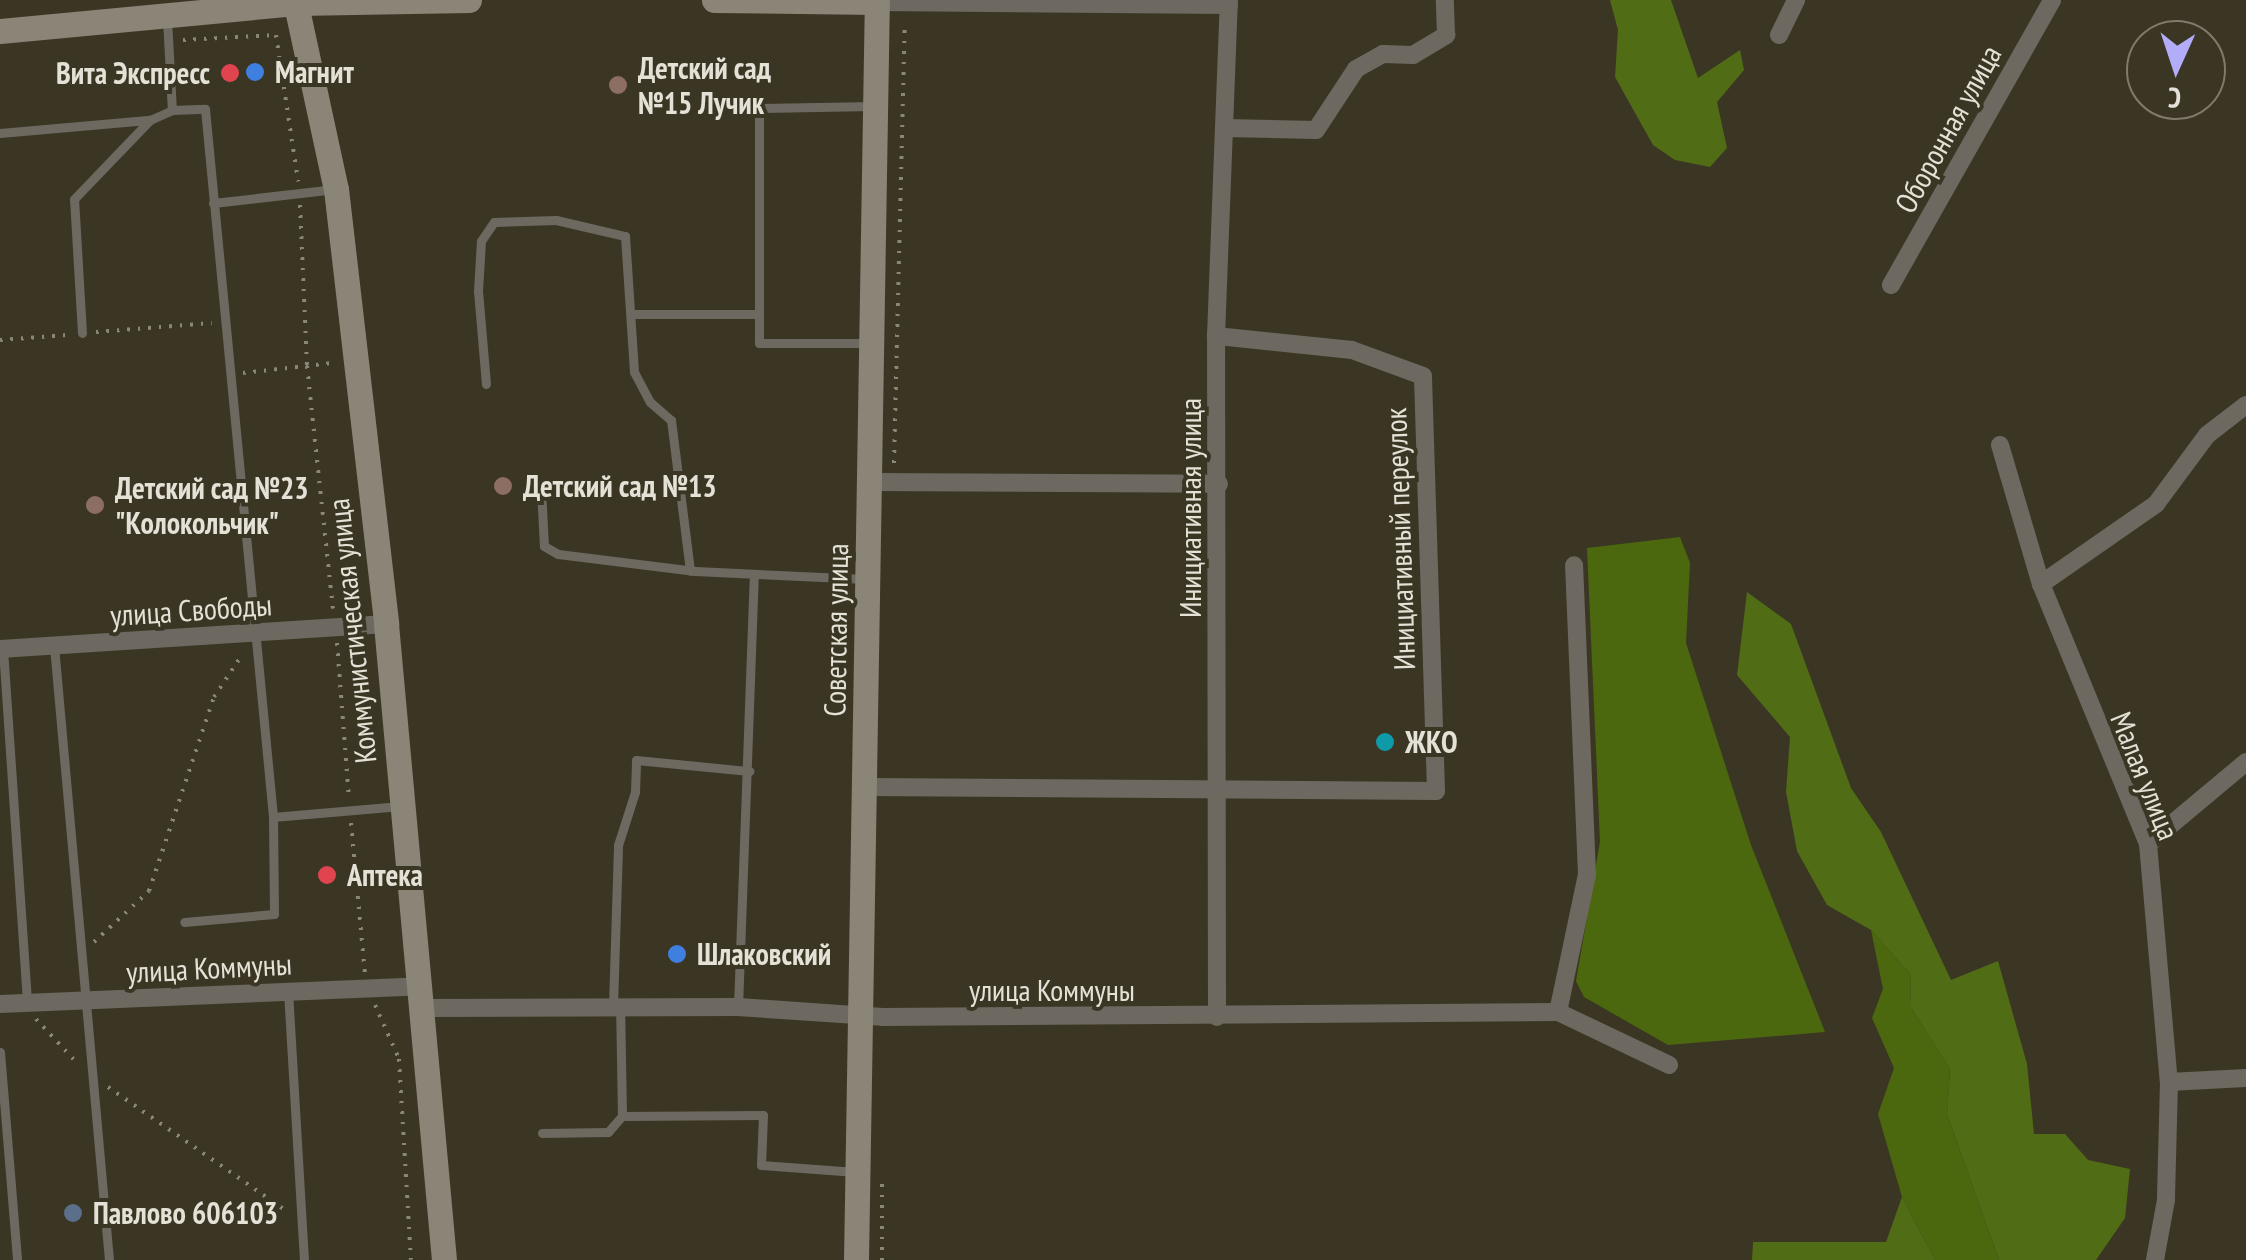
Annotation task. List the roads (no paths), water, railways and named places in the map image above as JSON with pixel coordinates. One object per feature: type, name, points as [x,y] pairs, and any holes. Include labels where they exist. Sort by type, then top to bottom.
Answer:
[{"type":"street","points":[[0,31],[295,1],[469,0]]},
{"type":"street","points":[[714,0],[1230,2]]},
{"type":"street","points":[[1224,128],[1316,130],[1356,69],[1383,54],[1413,55],[1446,36],[1445,0]]},
{"type":"street","points":[[1778,35],[1796,0]]},
{"type":"street","name":"Оборонная улица","points":[[1891,286],[2052,0]]},
{"type":"street","name":"Коммунистическая улица","points":[[295,1],[336,188],[386,624],[444,1260]]},
{"type":"street","name":"Советская улица","points":[[856,1260],[876,1]]},
{"type":"street","name":"Инициативная улица","points":[[1217,1017],[1216,336],[1230,2]]},
{"type":"street","name":"Инициативный переулок","points":[[1215,792],[1436,792],[1422,376],[1352,350],[1216,336]]},
{"type":"street","points":[[2041,584],[2156,504],[2207,435],[2246,405]]},
{"type":"street","name":"Малая улица","points":[[2000,444],[2041,584],[2148,844],[2169,1082],[2166,1200],[2156,1260]]},
{"type":"street","points":[[870,482],[1219,484]]},
{"type":"street","points":[[1558,1012],[1587,874],[1574,565]]},
{"type":"street","name":"улица Свободы","points":[[2,649],[386,624]]},
{"type":"street","points":[[2148,844],[2246,762]]},
{"type":"street","points":[[866,787],[1215,792]]},
{"type":"street","name":"улица Коммуны","points":[[0,1004],[82,1004],[366,987],[423,997],[738,1007],[860,1017],[1558,1012],[1669,1065]]},
{"type":"street","points":[[2169,1082],[2246,1078]]},
{"type":"lane","points":[[166,14],[172,110]]},
{"type":"lane","points":[[872,343],[759,343],[759,108],[877,106]]},
{"type":"lane","points":[[0,133],[150,120],[172,110],[205,109],[273,816],[274,914],[184,922]]},
{"type":"lane","points":[[82,333],[74,199],[150,120]]},
{"type":"lane","points":[[213,203],[336,188]]},
{"type":"lane","points":[[486,384],[478,291],[481,242],[494,222],[556,220],[624,236],[634,372],[650,402],[672,420],[690,570]]},
{"type":"lane","points":[[632,314],[759,314]]},
{"type":"lane","points":[[541,488],[544,546],[558,554],[690,570],[869,579]]},
{"type":"lane","points":[[738,1007],[754,574]]},
{"type":"lane","points":[[54,646],[82,1004],[108,1260]]},
{"type":"lane","points":[[2,649],[26,1005]]},
{"type":"lane","points":[[542,1132],[608,1132],[622,1116],[617,1006],[618,844],[635,792],[636,760],[749,771]]},
{"type":"lane","points":[[273,816],[404,806]]},
{"type":"lane","points":[[288,991],[304,1260]]},
{"type":"lane","points":[[0,1052],[16,1260]]},
{"type":"lane","points":[[622,1116],[763,1115],[761,1166],[859,1172]]},
{"type":"place","name":"Магнит","points":[[255,72]]},
{"type":"place","name":"Вита Экспресс","points":[[230,73]]},
{"type":"place","name":"Детский сад №15 Лучик","points":[[618,85]]},
{"type":"place","name":"Детский сад №13","points":[[503,486]]},
{"type":"place","name":"Детский сад №23 \"Колокольчик\"","points":[[95,505]]},
{"type":"place","name":"ЖКО","points":[[1385,742]]},
{"type":"place","name":"Аптека","points":[[327,875]]},
{"type":"place","name":"Шлаковский","points":[[677,954]]},
{"type":"place","name":"Павлово 606103","points":[[73,1213]]}]
